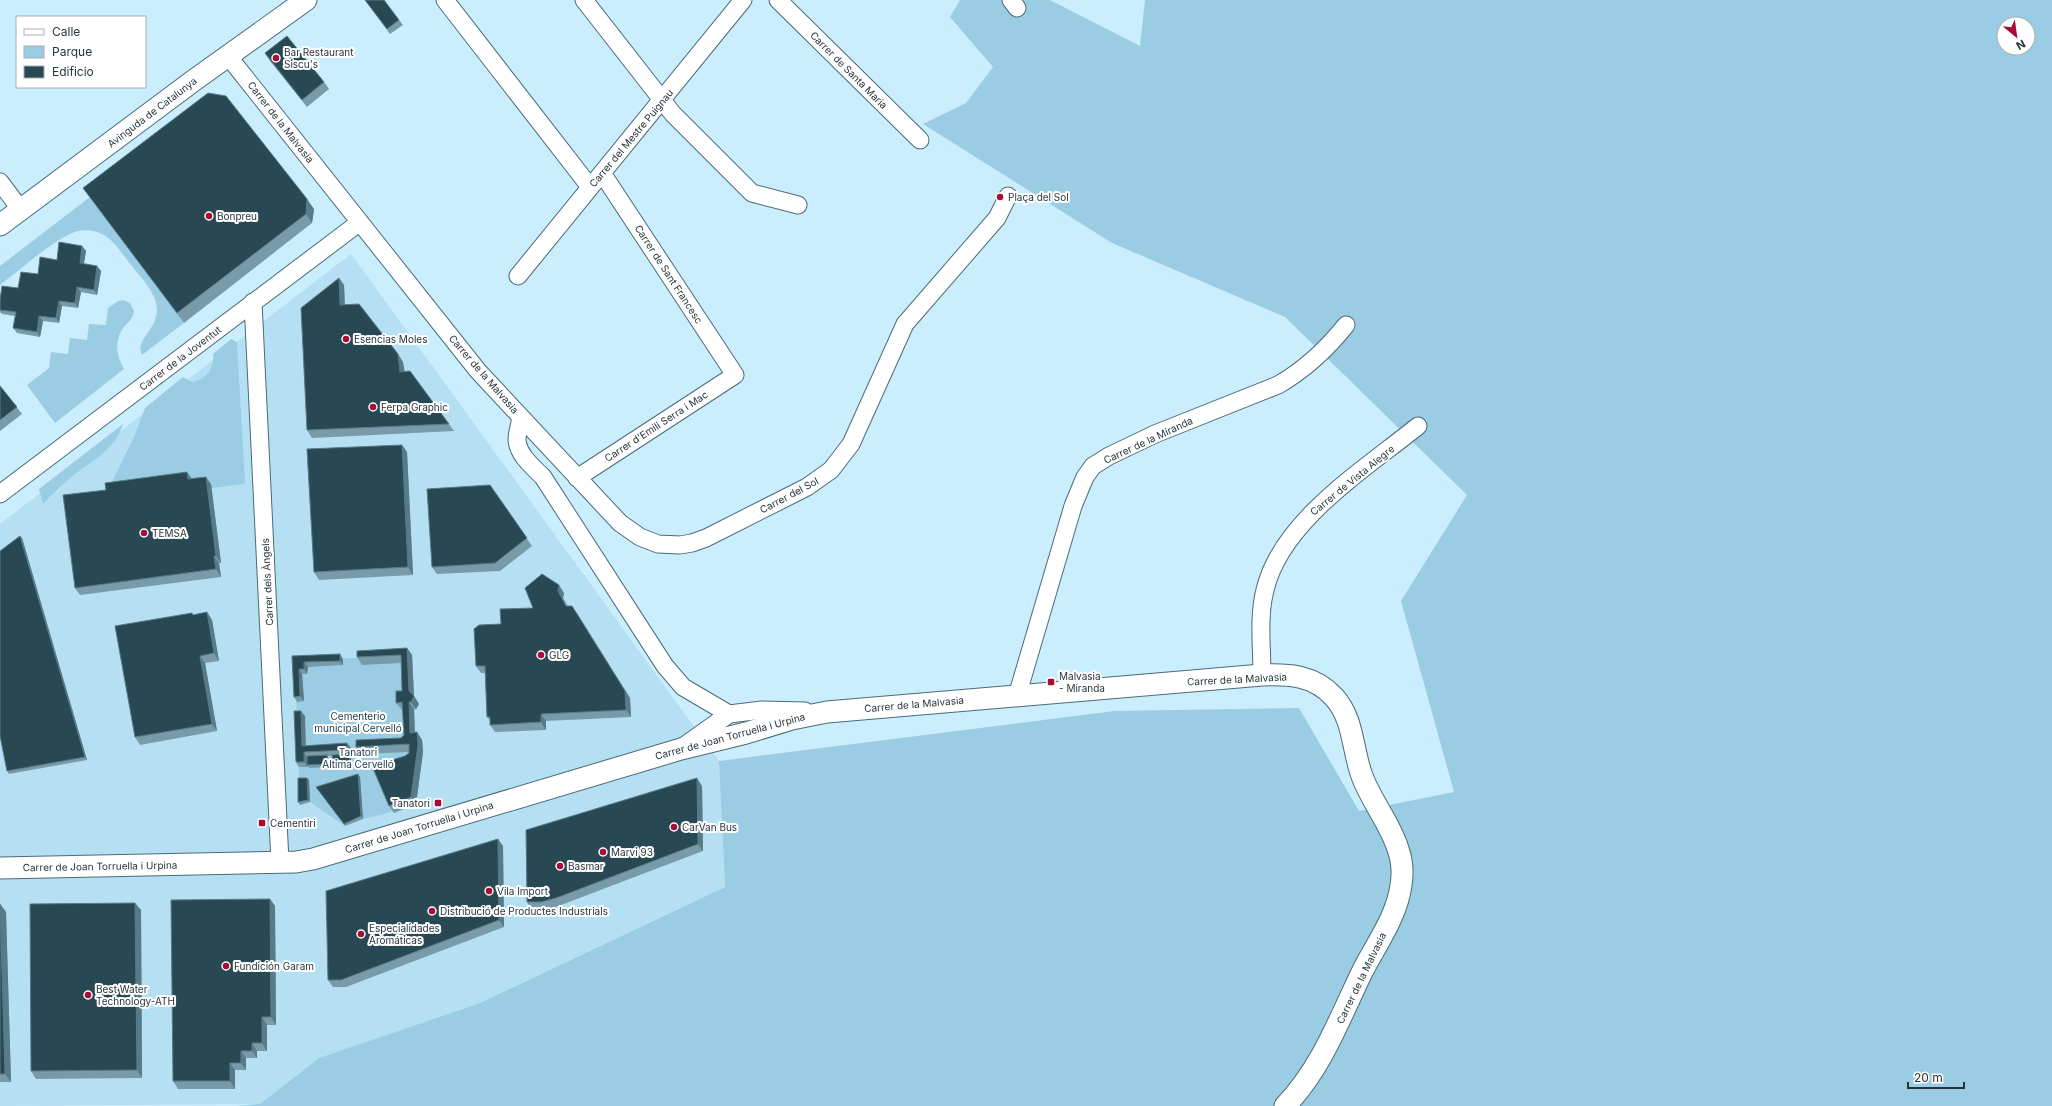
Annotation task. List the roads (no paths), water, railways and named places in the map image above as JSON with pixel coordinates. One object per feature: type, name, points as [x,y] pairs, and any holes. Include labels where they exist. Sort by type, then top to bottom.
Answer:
[{"type":"street","name":"Avinguda de Catalunya","points":[[0,225],[306,0]]},
{"type":"street","points":[[445,0],[590,187]]},
{"type":"street","points":[[584,0],[673,114],[752,192],[798,205]]},
{"type":"street","name":"Carrer del Mestre Puignau","points":[[518,276],[590,187],[663,101],[743,0]]},
{"type":"street","name":"Carrer de Santa Maria","points":[[778,0],[920,140]]},
{"type":"street","name":"Carrer de la Malvasia","points":[[228,56],[478,371],[521,418],[517,440],[520,450],[528,462],[543,477],[665,666],[683,687],[729,714]]},
{"type":"street","name":"Carrer de Sant Francesc","points":[[602,173],[736,375]]},
{"type":"street","points":[[0,182],[21,210]]},
{"type":"street","name":"Carrer del Sol","points":[[521,418],[620,523],[632,533],[649,542],[670,546],[692,543],[706,538],[820,480],[831,470],[851,444],[905,324],[997,218],[1008,196]]},
{"type":"street","name":"Carrer de la Joventut","points":[[0,494],[360,222]]},
{"type":"street","name":"Carrer dels Àngels","points":[[253,302],[280,862]]},
{"type":"street","name":"Carrer de la Miranda","points":[[1017,696],[1073,506],[1085,477],[1094,466],[1110,456],[1155,434],[1278,385],[1296,375],[1314,361],[1346,325]]},
{"type":"street","name":"Carrer d'Emili Serra i Mac","points":[[577,478],[736,375]]},
{"type":"street","name":"Carrer de Vista Alegre","points":[[1262,675],[1262,614],[1264,591],[1269,574],[1287,540],[1325,500],[1418,426]]},
{"type":"street","name":"Carrer de la Malvasia","points":[[681,749],[729,714],[743,711],[762,710],[828,712],[1262,675],[1296,676],[1312,681],[1334,697],[1343,710],[1350,725],[1362,776],[1374,804],[1398,849],[1402,872],[1402,885],[1394,911],[1336,1029],[1304,1084],[1285,1106]]},
{"type":"street","name":"Carrer de Joan Torruella i Urpina","points":[[0,868],[296,862],[313,859],[681,749],[746,733],[792,719],[828,712]]},
{"type":"place","name":"Bar Restaurant Siscu's","points":[[276,58]]},
{"type":"place","name":"Plaça del Sol","points":[[1000,197]]},
{"type":"place","name":"Bonpreu","points":[[209,216]]},
{"type":"place","name":"Esencias Moles","points":[[346,339]]},
{"type":"place","name":"Ferpa Graphic","points":[[373,407]]},
{"type":"place","name":"TEMSA","points":[[144,533]]},
{"type":"place","name":"GLG","points":[[541,655]]},
{"type":"place","name":"Malvasia - Miranda","points":[[1051,682]]},
{"type":"place","name":"Tanatori","points":[[438,803]]},
{"type":"place","name":"Cementiri","points":[[262,823]]},
{"type":"place","name":"CarVan Bus","points":[[674,827]]},
{"type":"place","name":"Marvi 93","points":[[603,852]]},
{"type":"place","name":"Basmar","points":[[560,866]]},
{"type":"place","name":"Vila Import","points":[[489,891]]},
{"type":"place","name":"Distribució de Productes Industrials","points":[[432,911]]},
{"type":"place","name":"Especialidades Aromáticas","points":[[361,934]]},
{"type":"place","name":"Fundición Garam","points":[[226,966]]},
{"type":"place","name":"Best Water Technology-ATH","points":[[88,995]]},
{"type":"park label","name":"Cementerio municipal Cervelló","points":[[358,722]]},
{"type":"park label","name":"Tanatori Altima Cervelló","points":[[358,758]]}]
